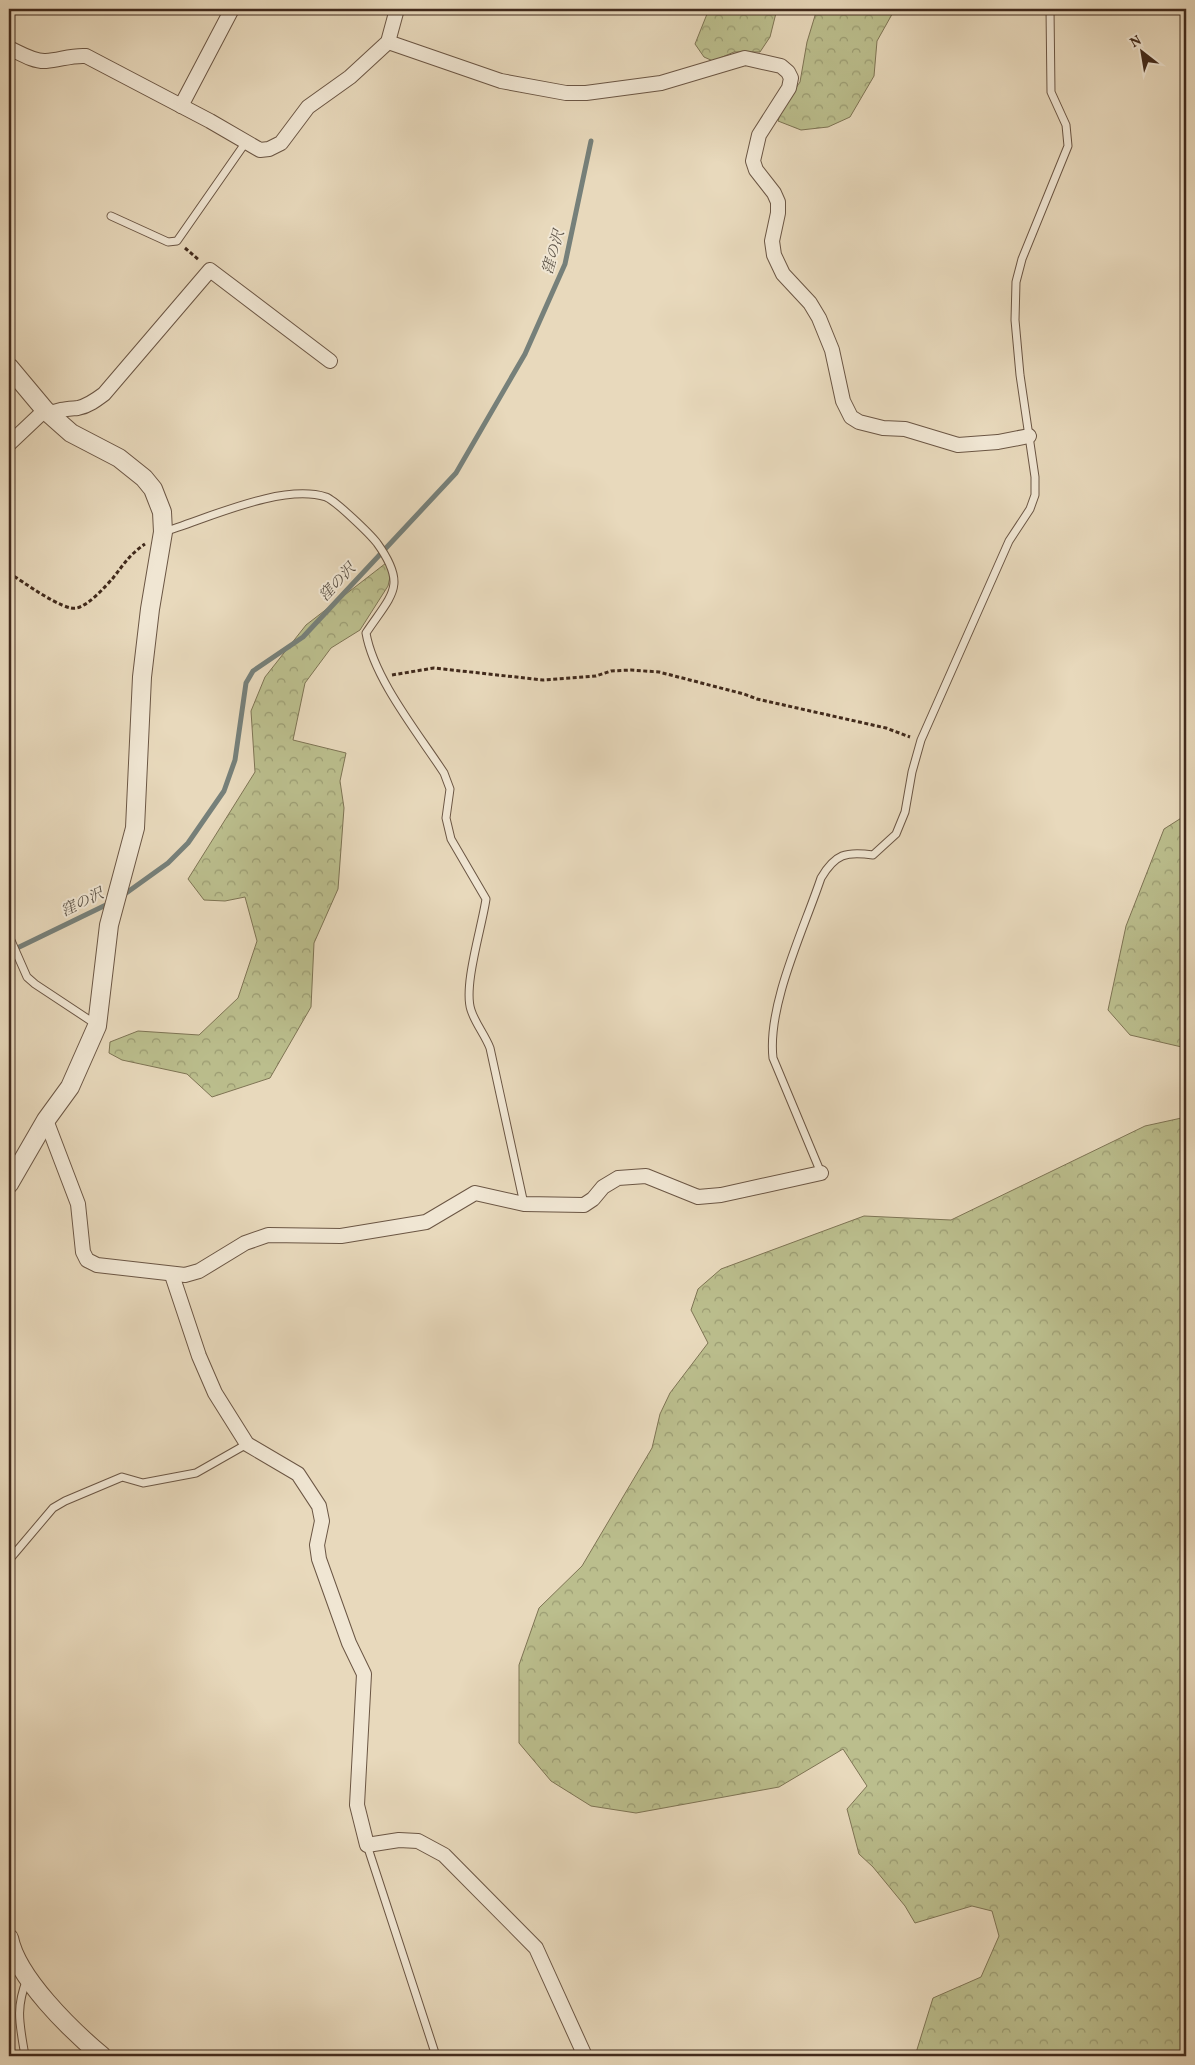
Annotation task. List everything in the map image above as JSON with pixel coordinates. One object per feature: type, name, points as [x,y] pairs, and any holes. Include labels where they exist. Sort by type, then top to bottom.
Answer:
[{"type":"street","points":[[181,106],[232,9]]},
{"type":"street","points":[[9,48],[36,60],[46,62],[74,55],[86,56],[260,150],[269,149],[281,143],[308,107],[350,77],[388,42],[396,9]]},
{"type":"street","points":[[388,42],[501,81],[566,93],[586,93],[660,84],[745,58],[781,66],[788,72],[791,78],[789,88],[759,135],[753,161],[756,170],[778,202],[778,213],[772,241],[774,255],[783,274],[810,303],[819,318],[832,350],[843,401],[851,417],[859,422],[883,428],[905,429],[958,445],[998,442],[1029,436]]},
{"type":"street","points":[[9,444],[47,412],[58,409],[78,408],[91,404],[104,394],[210,270],[330,361]]},
{"type":"street","points":[[9,367],[47,412],[71,433],[119,458],[144,478],[153,489],[162,512],[163,532],[150,609],[142,677],[135,828],[110,925],[97,1026],[70,1087],[46,1120],[9,1184]]},
{"type":"street","points":[[46,1120],[78,1204],[83,1252],[87,1260],[97,1264],[185,1276],[199,1271],[245,1243],[268,1235],[341,1236],[426,1222],[475,1193],[524,1204],[584,1204],[593,1199],[603,1187],[618,1178],[646,1176],[698,1197],[720,1195],[822,1173]]},
{"type":"street","points":[[172,1275],[199,1356],[215,1393],[247,1444],[298,1474],[319,1506],[322,1521],[317,1545],[319,1559],[349,1643],[364,1674],[357,1805],[366,1845],[399,1840],[418,1841],[444,1855],[536,1948],[585,2056]]},
{"type":"street","points":[[9,1938],[14,1956],[28,1978],[59,2015],[102,2056]]},
{"type":"lane","points":[[822,1173],[773,1058],[771,1038],[776,1007],[821,878],[830,862],[842,855],[873,856],[896,834],[905,812],[912,772],[921,740],[1009,541],[1030,509],[1035,495],[1035,477],[1015,320],[1016,282],[1022,259],[1068,146],[1066,125],[1051,92],[1050,9]]},
{"type":"lane","points":[[111,216],[168,242],[177,241],[246,142]]},
{"type":"lane","points":[[163,532],[256,500],[315,495],[329,498],[374,539],[387,557],[396,578],[391,594],[366,633],[369,650],[382,677],[444,773],[450,789],[446,818],[451,839],[486,899],[468,990],[471,1011],[490,1048],[524,1204]]},
{"type":"lane","points":[[9,937],[28,977],[35,984],[97,1026]]},
{"type":"lane","points":[[9,1560],[53,1508],[65,1501],[122,1477],[143,1482],[196,1473],[247,1444]]},
{"type":"lane","points":[[366,1845],[436,2056]]},
{"type":"lane","points":[[25,2056],[18,2013],[22,1991],[28,1978]]},
{"type":"path","points":[[177,241],[210,270]]},
{"type":"path","points":[[9,573],[65,606],[76,609],[84,605],[112,579],[130,555],[163,532]]},
{"type":"path","points":[[382,677],[434,668],[543,680],[596,676],[611,671],[659,672],[757,699],[886,728],[921,740]]},
{"type":"green space","points":[[709,9],[777,9],[770,37],[760,52],[734,52],[713,61],[704,57],[695,44]]},
{"type":"green space","points":[[817,9],[895,9],[877,41],[874,76],[850,117],[828,127],[801,130],[778,121],[783,106],[800,82],[807,42]]},
{"type":"green space","points":[[386,563],[392,568],[388,586],[360,630],[331,648],[305,683],[293,740],[346,753],[340,781],[344,808],[338,889],[314,943],[311,1007],[270,1078],[212,1097],[187,1074],[122,1060],[109,1053],[110,1042],[138,1031],[199,1035],[238,998],[257,941],[245,897],[225,901],[204,900],[188,879],[255,772],[251,711],[265,677],[306,625]]},
{"type":"green space","points":[[1186,815],[1186,1048],[1130,1035],[1108,1010],[1126,926],[1164,829]]},
{"type":"green space","points":[[1186,1117],[1186,2056],[915,2056],[933,1998],[981,1977],[999,1936],[992,1911],[972,1906],[915,1923],[905,1906],[873,1867],[859,1854],[847,1809],[867,1786],[843,1749],[779,1787],[636,1813],[591,1806],[551,1781],[519,1743],[519,1665],[539,1608],[582,1566],[652,1448],[660,1414],[670,1393],[708,1343],[691,1310],[698,1289],[721,1269],[864,1216],[951,1220],[1145,1126]]},
{"type":"waterway","name":"窪の沢","points":[[122,896],[168,863],[188,843],[224,791],[235,760],[246,683],[253,671],[303,637],[456,473],[525,354],[565,264],[591,141]]},
{"type":"waterway","name":"窪の沢","points":[[9,952],[110,903]]}]
